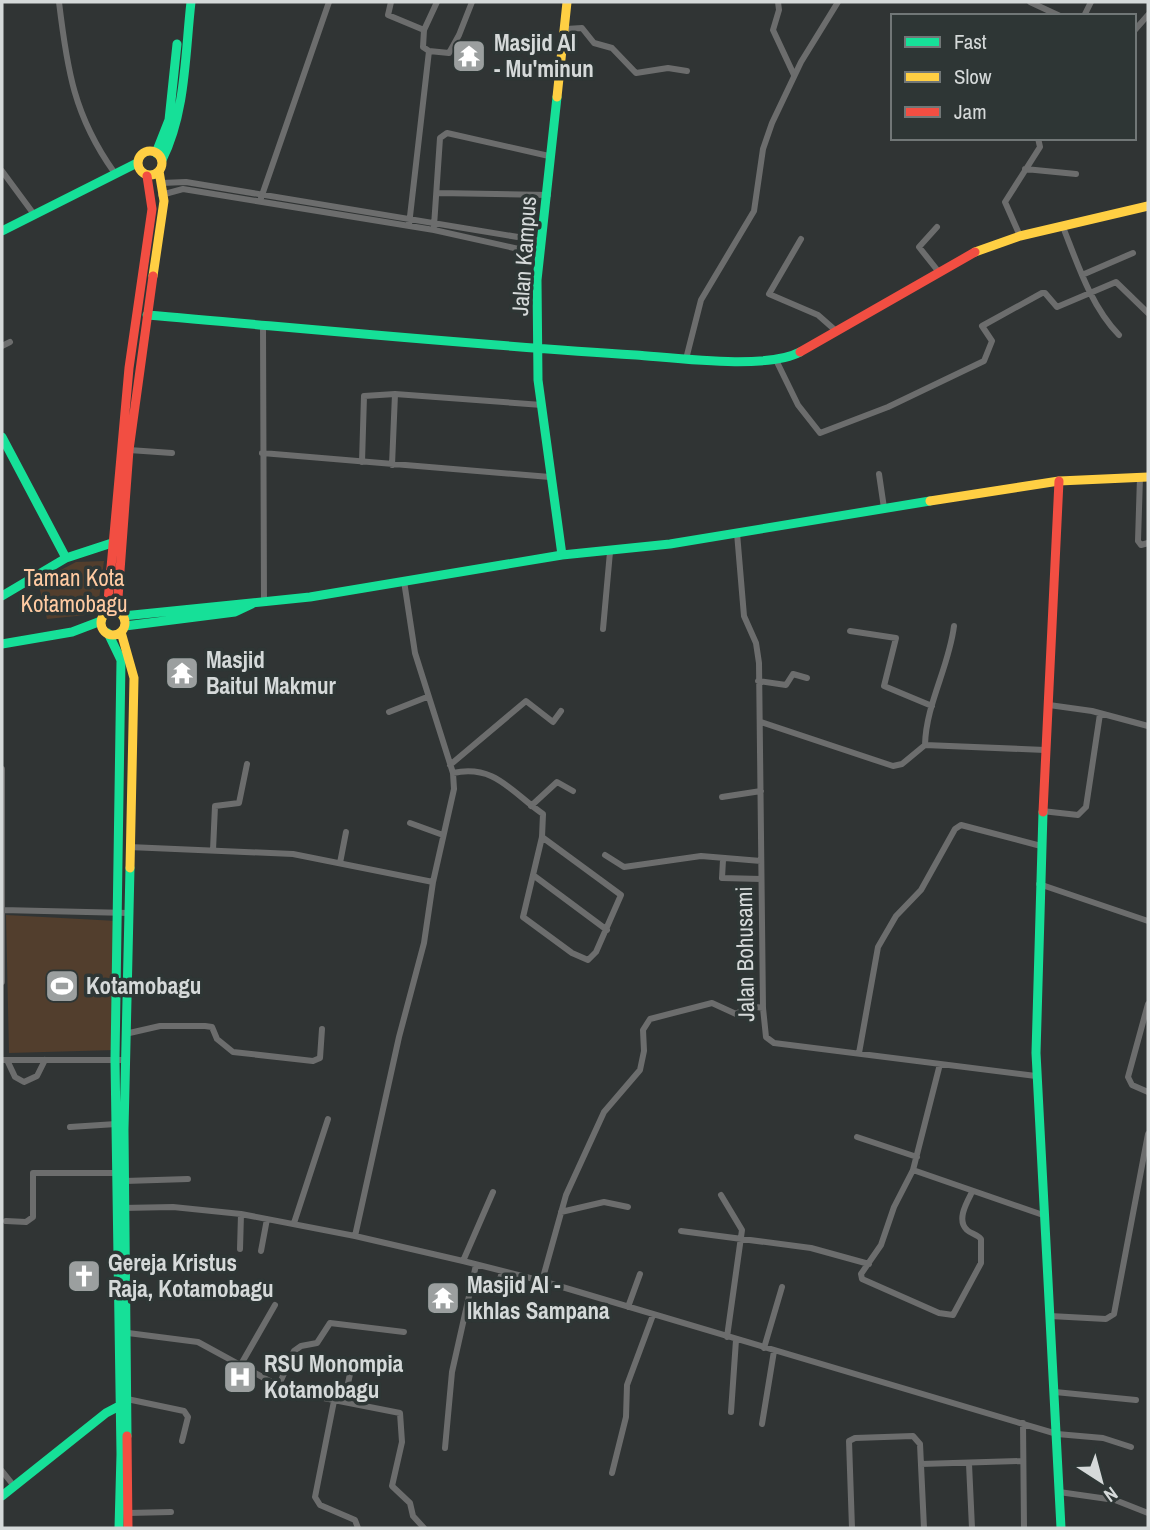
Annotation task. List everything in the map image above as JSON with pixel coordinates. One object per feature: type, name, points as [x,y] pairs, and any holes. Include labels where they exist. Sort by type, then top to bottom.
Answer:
[{"type":"main road","points":[[2,644],[72,632],[101,621],[107,612],[119,541],[165,195],[159,171],[159,156],[169,120],[184,2]]},
{"type":"main road","points":[[2,231],[114,172],[137,163],[144,153],[159,156],[171,148],[191,2]]},
{"type":"main road","name":"Jalan Kampus","points":[[562,555],[542,405],[537,279],[567,2]]},
{"type":"main road","points":[[119,1528],[128,1333],[126,1268],[116,1173],[116,1124],[120,1060],[125,1034],[134,678],[120,613],[120,450],[151,196],[148,181],[139,171],[137,163]]},
{"type":"main road","points":[[148,181],[159,171]]},
{"type":"main road","points":[[147,315],[538,349],[686,359],[786,359],[971,253],[1020,236],[1148,206]]},
{"type":"main road","points":[[2,437],[66,558]]},
{"type":"main road","points":[[107,633],[235,612],[252,604],[562,555],[610,552],[674,543],[1059,481],[1144,477]]},
{"type":"main road","points":[[1059,481],[1039,884],[1036,1076],[1046,1216],[1061,1528]]},
{"type":"main road","points":[[4,592],[66,558],[119,541]]},
{"type":"main road","points":[[107,612],[244,601],[252,604]]},
{"type":"main road","points":[[101,621],[121,660],[118,913],[125,1181],[120,1208],[128,1528]]},
{"type":"main road","points":[[2,1496],[125,1402]]},
{"type":"street","points":[[59,2],[62,43],[80,115],[114,172]]},
{"type":"street","points":[[261,198],[329,2]]},
{"type":"street","points":[[391,2],[388,15],[424,30]]},
{"type":"street","points":[[437,2],[424,30],[423,47],[429,51],[449,53],[460,35],[472,2]]},
{"type":"street","points":[[778,2],[779,10],[773,30],[794,75]]},
{"type":"street","points":[[686,359],[701,300],[754,211],[763,149],[794,75],[838,2]]},
{"type":"street","points":[[1030,2],[1056,14]]},
{"type":"street","points":[[1136,28],[1148,15]]},
{"type":"street","points":[[566,29],[582,28],[594,43],[612,48],[636,73],[668,68],[687,71]]},
{"type":"street","points":[[410,224],[429,51]]},
{"type":"street","points":[[434,227],[440,138],[447,134],[550,156]]},
{"type":"street","points":[[1020,236],[1005,202],[1040,147],[1038,140]]},
{"type":"street","points":[[1025,169],[1076,174]]},
{"type":"street","points":[[2,171],[33,213]]},
{"type":"street","points":[[148,181],[186,182],[410,224],[541,241]]},
{"type":"street","points":[[151,196],[183,189],[261,198]]},
{"type":"street","points":[[438,193],[548,195]]},
{"type":"street","points":[[434,227],[541,254]]},
{"type":"street","points":[[937,227],[919,248],[938,271]]},
{"type":"street","points":[[1063,227],[1089,293],[1105,314],[1107,323],[1119,335]]},
{"type":"street","points":[[801,239],[769,293],[818,315],[835,330]]},
{"type":"street","points":[[1082,275],[1133,253]]},
{"type":"street","points":[[776,360],[798,405],[817,431],[823,432],[902,401],[984,361],[992,341],[982,326],[1042,293],[1058,307],[1116,282],[1126,288],[1148,313]]},
{"type":"street","points":[[263,326],[264,602]]},
{"type":"street","points":[[2,346],[10,342]]},
{"type":"street","points":[[362,462],[364,396],[395,394],[542,405]]},
{"type":"street","points":[[392,465],[395,394]]},
{"type":"street","points":[[129,450],[172,453]]},
{"type":"street","points":[[262,453],[550,477]]},
{"type":"street","points":[[879,474],[884,508]]},
{"type":"street","points":[[1144,477],[1138,541],[1140,545],[1148,543]]},
{"type":"street","name":"Jalan Bohusami","points":[[737,533],[744,616],[756,643],[761,722],[763,1008],[765,1033],[769,1041],[1036,1076]]},
{"type":"street","points":[[603,629],[610,552]]},
{"type":"street","points":[[355,1236],[399,1037],[424,943],[433,882],[454,789],[453,773],[415,653],[404,581]]},
{"type":"street","points":[[761,722],[893,766],[908,760],[925,745],[932,706],[954,626]]},
{"type":"street","points":[[850,631],[896,638],[884,686],[932,706]]},
{"type":"street","points":[[758,681],[784,685],[793,674],[807,678]]},
{"type":"street","points":[[389,712],[427,697]]},
{"type":"street","points":[[450,765],[526,701],[553,722],[561,711]]},
{"type":"street","points":[[1049,705],[1148,726]]},
{"type":"street","points":[[1042,811],[1078,815],[1086,807],[1100,714]]},
{"type":"street","points":[[925,745],[1045,750]]},
{"type":"street","points":[[213,850],[214,808],[217,804],[239,803],[247,764]]},
{"type":"street","points":[[2,769],[2,982]]},
{"type":"street","points":[[453,773],[477,769],[495,778],[545,818],[523,914],[535,927],[572,953],[588,960],[594,957],[621,899],[618,891],[542,837]]},
{"type":"street","points":[[531,806],[557,782],[573,791]]},
{"type":"street","points":[[722,797],[761,791]]},
{"type":"street","points":[[410,823],[443,835]]},
{"type":"street","points":[[859,1053],[878,947],[896,916],[922,890],[955,829],[961,825],[1041,846]]},
{"type":"street","points":[[340,863],[346,832]]},
{"type":"street","points":[[129,847],[270,852],[433,882]]},
{"type":"street","points":[[605,855],[624,867],[695,857],[761,861]]},
{"type":"street","points":[[723,860],[722,878],[761,879]]},
{"type":"street","points":[[533,875],[607,930]]},
{"type":"street","points":[[1039,884],[1147,918]]},
{"type":"street","points":[[2,909],[129,913]]},
{"type":"street","points":[[542,1282],[561,1212],[604,1112],[640,1070],[644,1051],[643,1030],[650,1019],[712,1003],[736,1014],[749,1006],[763,1008]]},
{"type":"street","points":[[1148,1004],[1128,1077],[1132,1085],[1148,1093]]},
{"type":"street","points":[[125,1034],[160,1026],[212,1027],[217,1039],[233,1052],[313,1061],[320,1058],[322,1029]]},
{"type":"street","points":[[5,1060],[15,1077],[24,1082],[37,1076],[45,1060]]},
{"type":"street","points":[[5,1060],[120,1060]]},
{"type":"street","points":[[940,1064],[918,1157],[894,1207],[881,1245],[861,1276],[865,1283],[939,1313],[953,1315],[981,1263],[981,1239],[968,1231],[963,1223],[963,1213],[972,1192]]},
{"type":"street","points":[[294,1223],[328,1119]]},
{"type":"street","points":[[70,1127],[116,1124]]},
{"type":"street","points":[[1050,1316],[1106,1319],[1114,1314],[1148,1134]]},
{"type":"street","points":[[857,1137],[918,1157]]},
{"type":"street","points":[[913,1170],[1046,1216]]},
{"type":"street","points":[[6,1220],[26,1222],[33,1217],[33,1173],[116,1173]]},
{"type":"street","points":[[125,1181],[188,1179]]},
{"type":"street","points":[[463,1261],[493,1192]]},
{"type":"street","points":[[721,1195],[740,1224],[742,1240],[727,1337]]},
{"type":"street","points":[[561,1212],[604,1202],[628,1207]]},
{"type":"street","points":[[120,1208],[173,1207],[241,1214],[294,1223],[463,1261],[1057,1434],[1103,1438],[1131,1447]]},
{"type":"street","points":[[240,1249],[241,1214]]},
{"type":"street","points":[[261,1251],[267,1219]]},
{"type":"street","points":[[681,1231],[811,1248],[869,1264]]},
{"type":"street","points":[[445,1448],[452,1372],[476,1265]]},
{"type":"street","points":[[126,1268],[165,1267]]},
{"type":"street","points":[[496,1293],[502,1272]]},
{"type":"street","points":[[628,1307],[640,1274]]},
{"type":"street","points":[[764,1348],[782,1287]]},
{"type":"street","points":[[240,1366],[275,1305]]},
{"type":"street","points":[[612,1473],[626,1418],[627,1385],[653,1315]]},
{"type":"street","points":[[278,1387],[294,1351],[301,1346],[317,1343],[331,1323],[404,1332]]},
{"type":"street","points":[[128,1333],[198,1342],[278,1387],[334,1401],[381,1408],[402,1415],[402,1442],[392,1486],[410,1503],[413,1516],[424,1528]]},
{"type":"street","points":[[731,1412],[736,1340]]},
{"type":"street","points":[[762,1424],[774,1351]]},
{"type":"street","points":[[344,1402],[350,1374]]},
{"type":"street","points":[[1055,1392],[1136,1401]]},
{"type":"street","points":[[334,1401],[315,1497],[320,1505],[355,1520],[358,1528]]},
{"type":"street","points":[[125,1402],[184,1411],[188,1417],[182,1441]]},
{"type":"street","points":[[1023,1423],[1024,1528]]},
{"type":"street","points":[[852,1528],[849,1441],[855,1438],[913,1436],[920,1444],[924,1528]]},
{"type":"street","points":[[921,1464],[1022,1461]]},
{"type":"street","points":[[969,1464],[972,1528]]},
{"type":"street","points":[[2,1471],[14,1486]]},
{"type":"street","points":[[1059,1492],[1115,1500],[1148,1513]]},
{"type":"street","points":[[128,1513],[171,1512]]},
{"type":"green space","name":"Taman Kota Kotamobagu","points":[[104,561],[98,607],[86,615],[47,619],[38,582],[76,562]]},
{"type":"green space","name":"Kotamobagu","points":[[6,915],[117,921],[116,1050],[9,1053]]},
{"type":"traffic: fast","points":[[162,160],[170,142],[180,103],[191,2]]},
{"type":"traffic: fast","points":[[156,153],[169,120],[177,44]]},
{"type":"traffic: fast","points":[[557,97],[537,280],[538,380],[562,555]]},
{"type":"traffic: fast","points":[[2,231],[137,163]]},
{"type":"traffic: fast","points":[[147,315],[697,360],[744,362],[785,357],[800,352]]},
{"type":"traffic: fast","points":[[2,437],[66,558]]},
{"type":"traffic: fast","points":[[123,616],[310,597],[562,555],[670,544],[930,501]]},
{"type":"traffic: fast","points":[[2,596],[66,558],[121,540]]},
{"type":"traffic: fast","points":[[125,626],[235,612],[252,604]]},
{"type":"traffic: fast","points":[[2,644],[72,632],[101,621]]},
{"type":"traffic: fast","points":[[108,633],[121,660],[115,1060],[121,1454],[119,1528]]},
{"type":"traffic: fast","points":[[1043,812],[1036,1053],[1061,1528]]},
{"type":"traffic: fast","points":[[127,1436],[124,1130],[130,868]]},
{"type":"traffic: fast","points":[[2,1496],[106,1413],[125,1403]]},
{"type":"traffic: slow","points":[[557,97],[567,2]]},
{"type":"traffic: slow","points":[[150,151],[159,154],[162,163],[159,172],[150,175],[141,172],[138,163],[141,154],[150,151]]},
{"type":"traffic: slow","points":[[153,276],[164,201],[159,171]]},
{"type":"traffic: slow","points":[[975,252],[1020,236],[1148,206]]},
{"type":"traffic: slow","points":[[930,501],[1059,481],[1148,477]]},
{"type":"traffic: slow","points":[[113,611],[122,614],[125,623],[122,632],[113,635],[104,632],[101,623],[104,614],[113,611]]},
{"type":"traffic: slow","points":[[121,632],[134,678],[130,868]]},
{"type":"traffic: jam","points":[[107,612],[129,368],[152,209],[147,176]]},
{"type":"traffic: jam","points":[[800,352],[975,252]]},
{"type":"traffic: jam","points":[[117,611],[129,450],[153,276]]},
{"type":"traffic: jam","points":[[1043,812],[1059,481]]},
{"type":"traffic: jam","points":[[127,1436],[128,1528]]},
{"type":"place","name":"Masjid Al - Mu'minun","points":[[469,56]]},
{"type":"place","name":"Masjid Baitul Makmur","points":[[182,673]]},
{"type":"place","name":"Kotamobagu","points":[[62,986]]},
{"type":"place","name":"Gereja Kristus Raja, Kotamobagu","points":[[84,1276]]},
{"type":"place","name":"Masjid Al - Ikhlas Sampana","points":[[443,1298]]},
{"type":"place","name":"RSU Monompia Kotamobagu","points":[[240,1377]]}]
